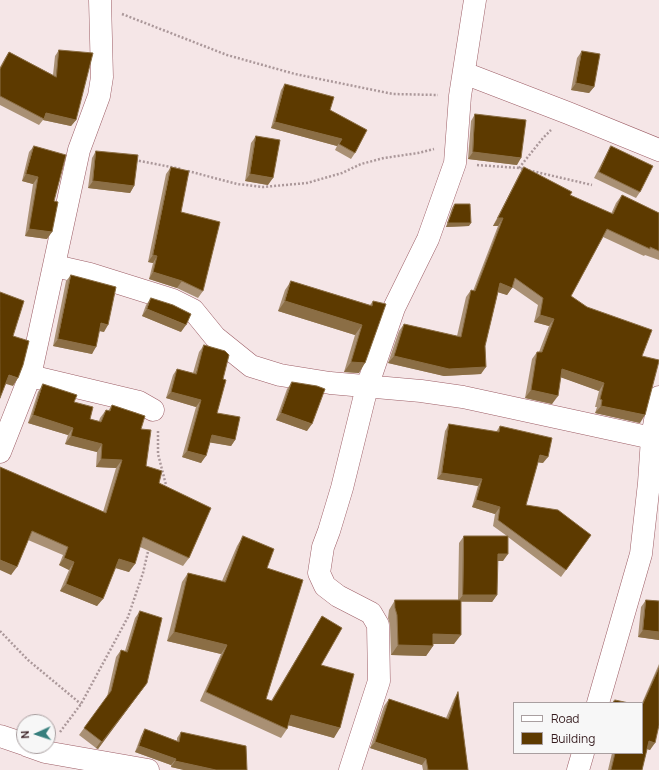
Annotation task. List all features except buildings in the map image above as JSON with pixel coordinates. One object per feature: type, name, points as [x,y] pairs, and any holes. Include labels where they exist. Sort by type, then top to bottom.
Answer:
[{"type":"street","points":[[350,770],[379,681],[378,625],[371,613],[338,596],[325,586],[318,574],[323,548],[342,488],[367,387],[394,308],[428,240],[456,153],[460,96],[475,0]]},
{"type":"street","points":[[0,452],[30,376],[79,150],[82,139],[91,120],[100,90],[102,77],[100,3]]},
{"type":"street","points":[[464,73],[659,150]]},
{"type":"street","points":[[54,266],[90,274],[173,300],[186,306],[193,310],[216,337],[251,366],[280,375],[330,383],[421,391],[463,397],[652,438]]},
{"type":"street","points":[[30,376],[139,402],[153,410]]},
{"type":"street","points":[[598,702],[641,554],[652,438],[659,397]]},
{"type":"street","points":[[0,736],[16,741]]},
{"type":"street","points":[[56,753],[148,770]]},
{"type":"street","points":[[578,770],[583,754]]},
{"type":"path","points":[[100,3],[227,54],[295,74],[393,94],[460,96]]},
{"type":"path","points":[[519,168],[543,138],[568,113]]},
{"type":"path","points":[[131,160],[176,168],[237,184],[263,187],[307,183],[342,173],[361,164],[384,158],[418,153],[456,153],[592,185]]},
{"type":"path","points":[[153,410],[158,424],[158,454],[166,485],[164,492]]},
{"type":"path","points":[[56,730],[81,704],[128,617],[143,573],[150,545]]},
{"type":"path","points":[[0,631],[28,660],[81,704]]}]
